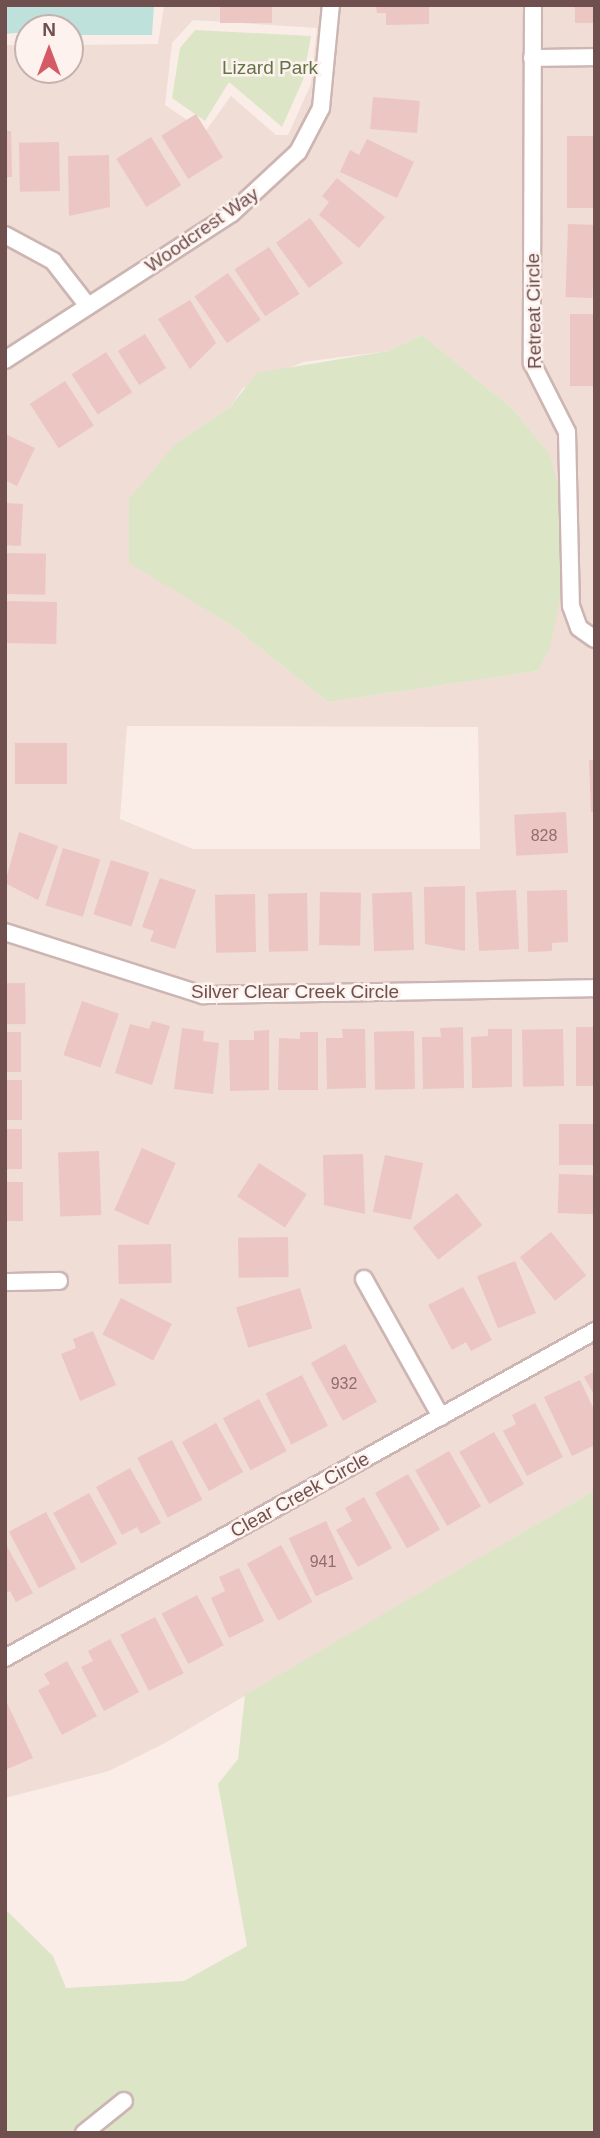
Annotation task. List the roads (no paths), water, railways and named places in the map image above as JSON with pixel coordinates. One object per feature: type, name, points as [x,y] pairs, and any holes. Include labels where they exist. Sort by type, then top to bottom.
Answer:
[{"type":"street","name":"Woodcrest Way","points":[[5,360],[231,214],[298,152],[321,108],[331,60],[331,5]]},
{"type":"street","name":"Retreat Circle","points":[[533,5],[532,363],[567,432],[571,606],[579,628],[595,639]]},
{"type":"street","points":[[532,58],[595,57]]},
{"type":"street","points":[[5,235],[52,261],[88,306]]},
{"type":"street","name":"Silver Clear Creek Circle","points":[[5,932],[203,995],[595,988]]},
{"type":"street","points":[[364,1279],[441,1417]]},
{"type":"street","points":[[5,1282],[60,1281]]},
{"type":"street","name":"Clear Creek Circle","points":[[5,1658],[595,1331]]},
{"type":"street","points":[[84,2133],[124,2101]]},
{"type":"water","points":[[5,5],[154,5],[152,35],[84,35],[84,14],[14,14],[14,33],[5,34]]},
{"type":"park label","name":"Lizard Park","points":[[270,68]]}]
